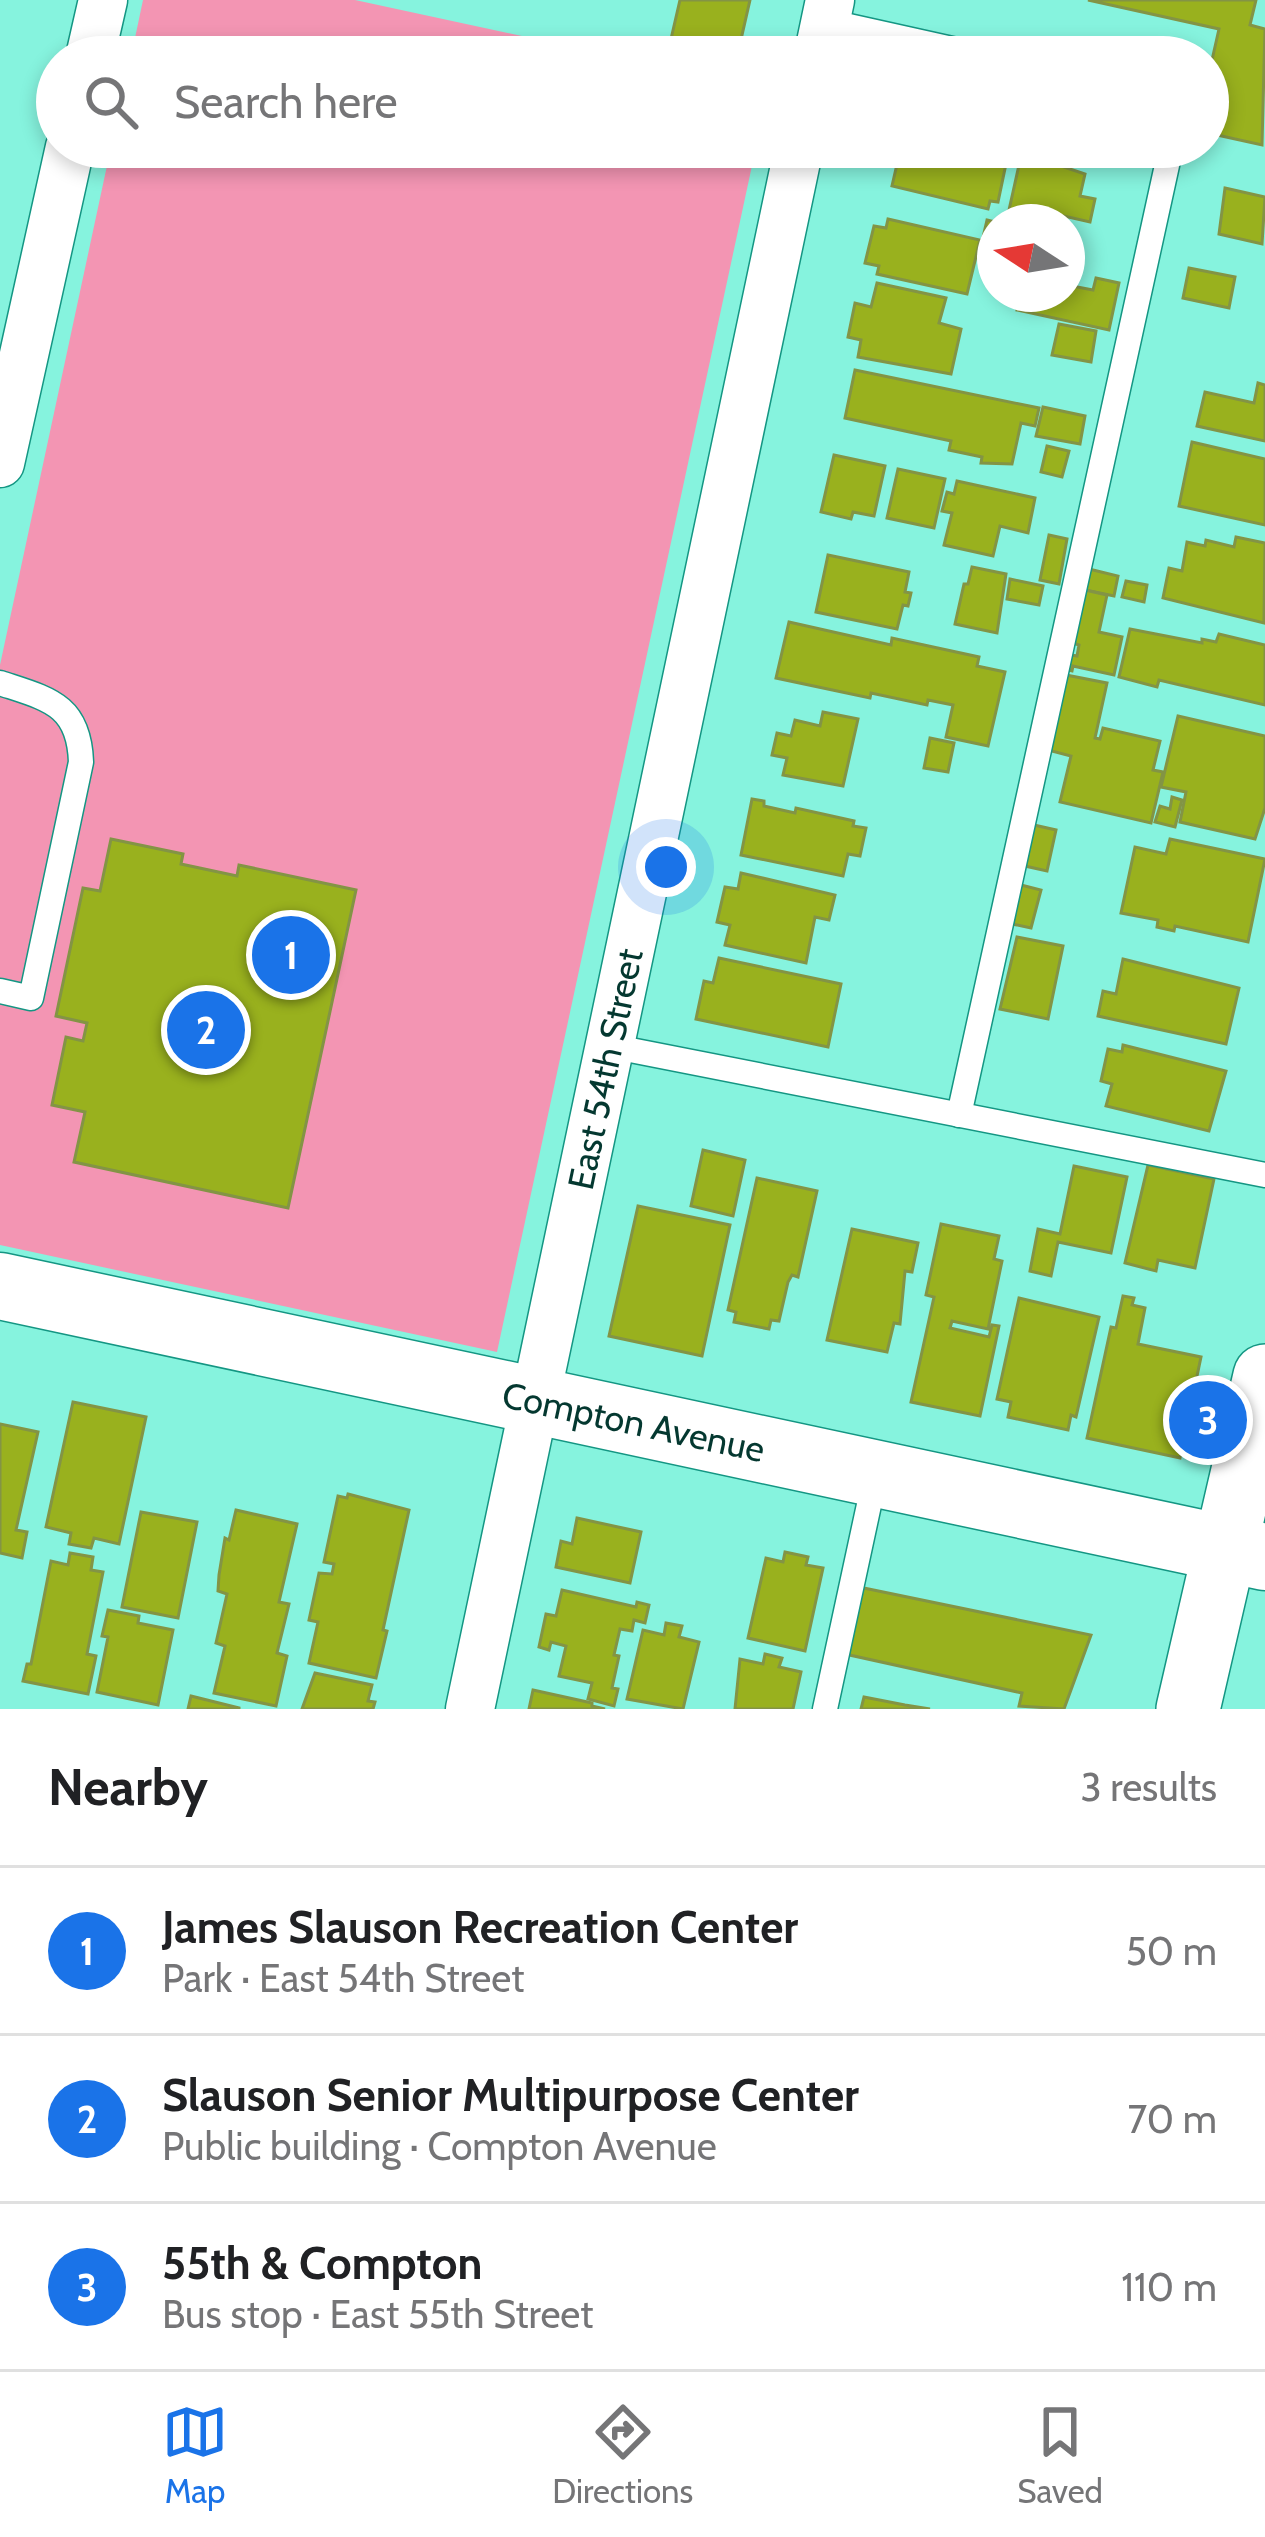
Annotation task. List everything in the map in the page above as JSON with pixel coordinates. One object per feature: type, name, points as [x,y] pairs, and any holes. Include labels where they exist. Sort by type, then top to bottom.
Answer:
[{"type":"main road","name":"Compton Avenue","points":[[0,1286],[1246,1553]]},
{"type":"street","points":[[95,36],[103,0]]},
{"type":"street","points":[[0,464],[65,168]]},
{"type":"street","name":"East 54th Street","points":[[470,1709],[795,168]]},
{"type":"street","points":[[1188,1709],[1246,1553],[1265,1376]]},
{"type":"lane","points":[[825,26],[878,36]]},
{"type":"lane","points":[[959,1115],[1166,168]]},
{"type":"lane","points":[[0,683],[50,700],[65,711],[76,727],[81,762],[31,998],[0,991]]},
{"type":"lane","points":[[610,1046],[1265,1175]]},
{"type":"lane","points":[[825,1709],[875,1474]]},
{"type":"shaded area","points":[[143,0],[355,0],[522,36],[135,36]]},
{"type":"shaded area","points":[[106,168],[751,168],[497,1352],[0,1245],[0,665]]},
{"type":"building","points":[[680,0],[750,0],[742,36],[672,36]]},
{"type":"building","points":[[1088,0],[1256,0],[1250,25],[1265,29],[1262,145],[1229,138],[1229,36],[1217,36],[1219,29]]},
{"type":"building","points":[[896,168],[1005,168],[998,202],[977,206],[892,186]]},
{"type":"building","points":[[1018,168],[1067,168],[1085,174],[1080,196],[1095,199],[1090,222],[1085,221],[1085,204],[1010,204]]},
{"type":"building","points":[[1225,188],[1265,197],[1262,244],[1219,234]]},
{"type":"building","points":[[888,219],[977,239],[967,294],[877,274],[879,266],[865,263],[874,226],[886,228]]},
{"type":"building","points":[[1189,268],[1235,277],[1229,308],[1183,298]]},
{"type":"building","points":[[1096,278],[1119,283],[1109,330],[1026,312],[1085,312],[1085,288],[1093,290]]},
{"type":"building","points":[[877,283],[946,298],[939,323],[961,329],[951,374],[858,357],[861,340],[848,337],[855,303],[871,307]]},
{"type":"building","points":[[1059,324],[1096,331],[1091,362],[1052,355]]},
{"type":"building","points":[[855,370],[1039,408],[1035,426],[1021,423],[1012,464],[981,463],[982,457],[949,450],[951,441],[845,418]]},
{"type":"building","points":[[1258,383],[1265,385],[1265,441],[1197,426],[1205,392],[1254,403]]},
{"type":"building","points":[[1043,407],[1085,416],[1080,444],[1036,436]]},
{"type":"building","points":[[1192,442],[1265,459],[1265,525],[1179,506]]},
{"type":"building","points":[[1047,446],[1069,451],[1062,477],[1041,472]]},
{"type":"building","points":[[834,455],[885,466],[874,516],[853,512],[851,519],[821,512]]},
{"type":"building","points":[[898,469],[945,479],[934,528],[887,518]]},
{"type":"building","points":[[957,481],[1035,498],[1028,533],[1000,526],[993,556],[944,545],[952,513],[942,511],[947,492],[954,494]]},
{"type":"building","points":[[1049,535],[1067,539],[1059,584],[1040,580]]},
{"type":"building","points":[[1236,537],[1265,543],[1264,623],[1163,598],[1169,568],[1182,571],[1187,542],[1205,546],[1206,540],[1234,547]]},
{"type":"building","points":[[828,555],[909,572],[905,592],[911,593],[897,629],[816,612]]},
{"type":"building","points":[[972,567],[1006,574],[997,633],[955,624]]},
{"type":"building","points":[[1089,569],[1118,576],[1114,596],[1085,590]]},
{"type":"building","points":[[1010,579],[1043,586],[1039,605],[1007,599]]},
{"type":"building","points":[[1126,581],[1147,585],[1144,602],[1122,597]]},
{"type":"building","points":[[1085,590],[1107,595],[1099,632],[1122,637],[1114,675],[1073,666],[1068,670],[1071,655],[1077,656],[1079,645],[1073,643]]},
{"type":"building","points":[[789,622],[891,645],[892,638],[979,657],[977,666],[1005,672],[988,746],[946,737],[953,705],[928,700],[927,705],[871,693],[870,698],[776,678]]},
{"type":"building","points":[[1130,629],[1202,643],[1202,639],[1216,642],[1219,634],[1265,645],[1265,705],[1159,680],[1157,687],[1119,677]]},
{"type":"building","points":[[1061,674],[1107,683],[1095,738],[1100,739],[1103,728],[1160,741],[1153,770],[1163,772],[1151,823],[1060,802],[1071,756],[1044,749]]},
{"type":"building","points":[[823,712],[858,719],[843,786],[783,775],[787,758],[772,755],[777,733],[791,736],[795,720],[820,726]]},
{"type":"building","points":[[1178,716],[1265,736],[1265,808],[1255,839],[1180,822],[1186,792],[1161,787]]},
{"type":"building","points":[[930,738],[954,743],[948,772],[924,768]]},
{"type":"building","points":[[1172,797],[1182,800],[1175,827],[1155,822],[1160,806],[1170,809]]},
{"type":"building","points":[[752,799],[795,813],[796,808],[854,821],[853,826],[866,828],[860,856],[848,854],[843,876],[741,855]]},
{"type":"building","points":[[1034,825],[1056,830],[1047,871],[1025,866]]},
{"type":"building","points":[[111,839],[183,854],[181,864],[237,876],[239,865],[356,890],[288,1208],[74,1162],[85,1112],[52,1105],[66,1037],[83,1041],[87,1023],[56,1016],[83,888],[100,891]]},
{"type":"building","points":[[1170,839],[1265,859],[1248,942],[1175,926],[1174,931],[1157,927],[1158,920],[1121,913],[1135,847],[1166,854]]},
{"type":"building","points":[[741,873],[835,895],[829,920],[815,917],[806,963],[725,945],[730,925],[717,922],[725,887],[738,889]]},
{"type":"building","points":[[1021,885],[1041,890],[1031,928],[1012,924]]},
{"type":"building","points":[[1017,937],[1063,946],[1048,1019],[1000,1009]]},
{"type":"building","points":[[719,958],[841,984],[828,1047],[696,1019],[704,981],[713,983]]},
{"type":"building","points":[[1123,959],[1239,988],[1226,1044],[1098,1016],[1103,991],[1116,994]]},
{"type":"building","points":[[1123,1045],[1226,1071],[1209,1131],[1106,1106],[1112,1084],[1101,1081],[1108,1049],[1122,1052]]},
{"type":"building","points":[[703,1150],[745,1160],[733,1216],[691,1206]]},
{"type":"building","points":[[1148,1165],[1214,1179],[1195,1268],[1158,1260],[1156,1271],[1125,1263]]},
{"type":"building","points":[[1074,1166],[1127,1177],[1111,1253],[1058,1242],[1051,1276],[1030,1271],[1038,1229],[1060,1234]]},
{"type":"building","points":[[757,1178],[817,1191],[798,1277],[792,1275],[788,1282],[779,1321],[771,1320],[769,1329],[734,1322],[736,1312],[728,1310]]},
{"type":"building","points":[[638,1206],[730,1225],[702,1356],[609,1336]]},
{"type":"building","points":[[941,1224],[999,1236],[994,1259],[1002,1261],[988,1329],[952,1321],[950,1328],[989,1337],[992,1325],[999,1326],[980,1416],[911,1402],[934,1297],[926,1295]]},
{"type":"building","points":[[852,1229],[918,1243],[912,1272],[905,1271],[900,1324],[894,1323],[887,1352],[827,1340]]},
{"type":"building","points":[[1123,1296],[1145,1308],[1138,1344],[1201,1357],[1180,1458],[1087,1438],[1111,1327],[1116,1328]]},
{"type":"building","points":[[1019,1298],[1099,1317],[1076,1417],[1071,1415],[1068,1430],[1008,1417],[1011,1402],[997,1399]]},
{"type":"building","points":[[73,1402],[146,1417],[119,1544],[94,1538],[91,1548],[69,1544],[71,1533],[46,1527]]},
{"type":"building","points":[[0,1424],[38,1432],[16,1530],[27,1532],[22,1558],[0,1553]]},
{"type":"building","points":[[348,1494],[409,1510],[376,1678],[309,1663],[318,1622],[309,1620],[319,1573],[332,1574],[334,1564],[324,1562],[338,1496],[347,1498]]},
{"type":"building","points":[[236,1510],[297,1524],[279,1602],[289,1604],[277,1653],[287,1656],[276,1706],[214,1693],[225,1646],[216,1643],[227,1594],[218,1591],[219,1575]]},
{"type":"building","points":[[141,1512],[197,1522],[178,1618],[122,1607]]},
{"type":"building","points":[[577,1518],[641,1532],[630,1583],[556,1567],[561,1541],[572,1544]]},
{"type":"building","points":[[785,1552],[808,1557],[806,1565],[823,1568],[805,1651],[748,1638],[766,1558],[783,1562]]},
{"type":"building","points":[[70,1553],[93,1557],[91,1570],[103,1572],[87,1654],[96,1656],[88,1694],[23,1681],[27,1664],[31,1664],[51,1561],[68,1565]]},
{"type":"building","points":[[859,1587],[1091,1635],[1064,1709],[1019,1706],[1022,1693],[845,1654]]},
{"type":"building","points":[[562,1590],[636,1607],[637,1602],[649,1605],[645,1623],[634,1620],[632,1631],[620,1629],[614,1655],[619,1656],[612,1688],[618,1689],[614,1706],[588,1699],[592,1683],[559,1676],[566,1646],[551,1642],[549,1650],[539,1647],[546,1614],[556,1616]]},
{"type":"building","points":[[108,1610],[139,1616],[138,1623],[173,1630],[158,1705],[97,1692]]},
{"type":"building","points":[[666,1623],[682,1626],[679,1637],[699,1642],[683,1709],[627,1699],[643,1630],[664,1635]]},
{"type":"building","points":[[765,1654],[782,1658],[779,1667],[801,1672],[793,1709],[735,1709],[740,1659],[763,1664]]},
{"type":"building","points":[[315,1673],[372,1685],[368,1701],[375,1702],[373,1709],[302,1709]]},
{"type":"building","points":[[533,1690],[592,1703],[605,1709],[529,1709]]},
{"type":"building","points":[[191,1696],[239,1708],[239,1709],[188,1709]]},
{"type":"building","points":[[864,1697],[905,1705],[930,1709],[861,1709]]},
{"type":"place","name":"James Slauson Recreation Center","points":[[291,955]]},
{"type":"place","name":"Slauson Senior Multipurpose Center","points":[[206,1030]]},
{"type":"place","name":"55th & Compton","points":[[1208,1420]]}]
